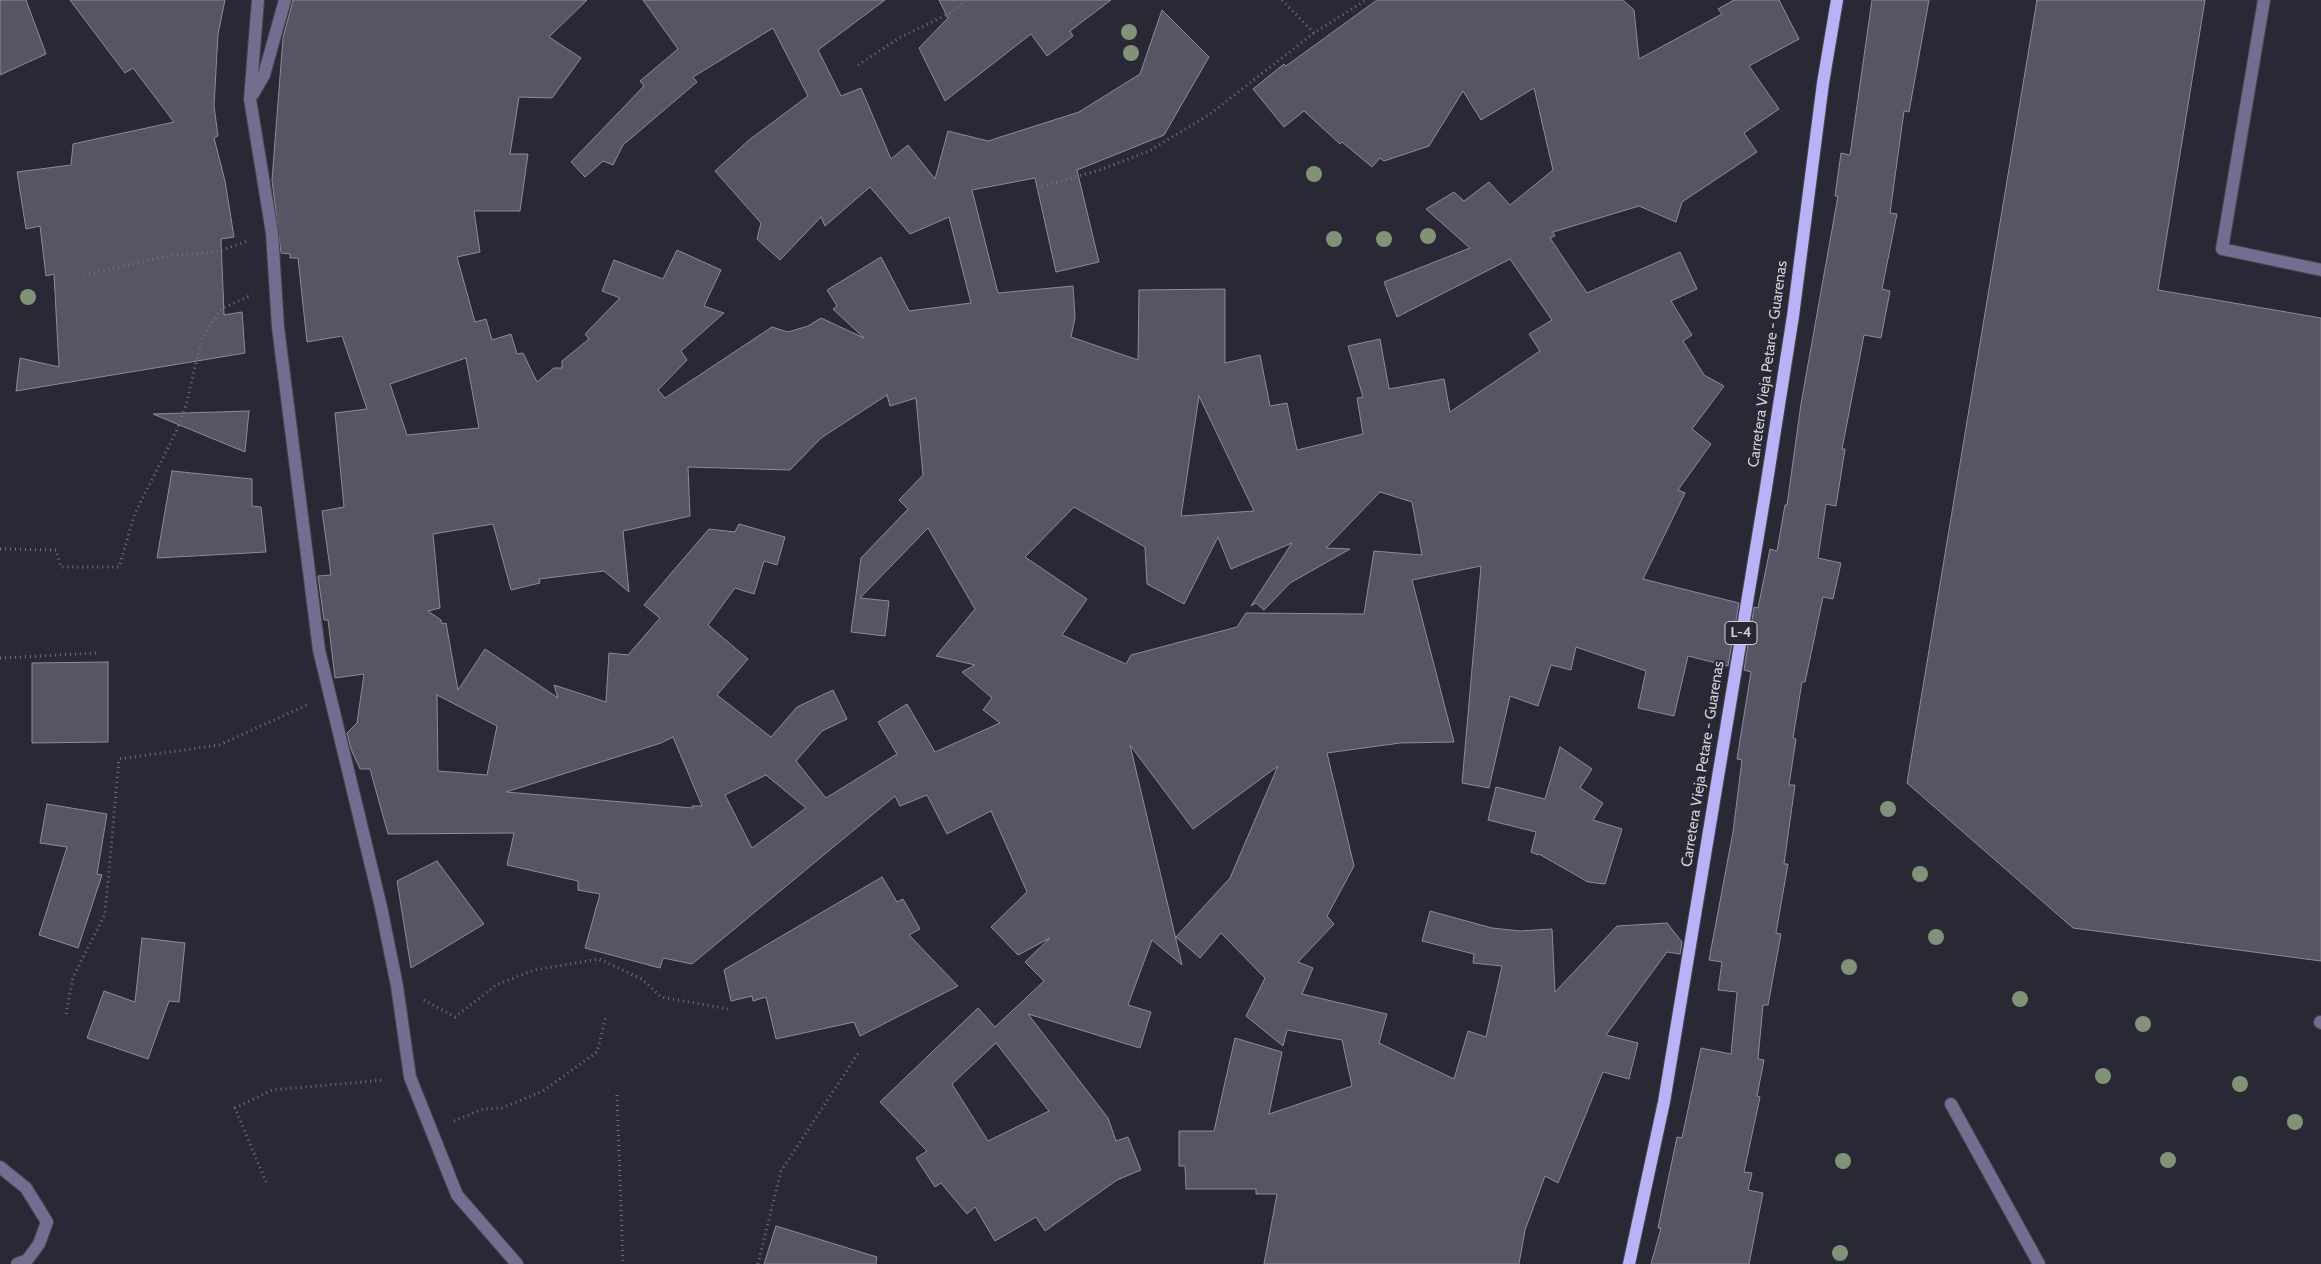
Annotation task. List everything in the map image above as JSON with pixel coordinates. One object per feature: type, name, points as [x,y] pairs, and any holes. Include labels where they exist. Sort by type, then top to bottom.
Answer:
[{"type":"main road","name":"Carretera Vieja Petare - Guarenas","points":[[1629,1264],[1664,1102],[1765,494],[1793,316],[1823,83],[1837,0]]},
{"type":"street","points":[[258,0],[250,98],[272,233],[278,327],[319,650],[381,907],[397,986],[410,1078],[457,1195],[517,1264]]},
{"type":"street","points":[[250,98],[264,75],[285,0]]},
{"type":"street","points":[[2264,0],[2222,249],[2321,270]]},
{"type":"street","points":[[1951,1104],[2039,1264]]},
{"type":"street","points":[[0,1167],[26,1188],[46,1222],[39,1244],[27,1260],[17,1264]]},
{"type":"path","points":[[858,66],[901,37],[952,12],[967,0]]},
{"type":"path","points":[[1282,0],[1314,33]]},
{"type":"path","points":[[1037,188],[1100,170],[1149,151],[1210,114],[1314,33],[1366,0]]},
{"type":"path","points":[[84,275],[174,255],[216,252],[272,233]]},
{"type":"path","points":[[0,549],[56,550],[61,567],[118,567],[135,513],[176,432],[186,404],[202,338],[221,308],[275,284]]},
{"type":"path","points":[[0,658],[97,653]]},
{"type":"path","points":[[66,1014],[73,977],[105,914],[119,759],[219,745],[330,695]]},
{"type":"path","points":[[397,986],[455,1017],[496,985],[534,970],[599,959],[642,979],[661,997],[728,1009]]},
{"type":"path","points":[[430,1131],[483,1109],[502,1108],[543,1091],[597,1052],[606,1016]]},
{"type":"path","points":[[758,1264],[781,1171],[859,1052]]},
{"type":"path","points":[[266,1182],[235,1108],[272,1090],[410,1078]]},
{"type":"path","points":[[617,1095],[623,1264]]},
{"type":"building","points":[[0,0],[26,0],[46,54],[0,75]]},
{"type":"building","points":[[70,0],[225,0],[218,34],[214,106],[218,136],[214,138],[225,181],[234,237],[221,239],[224,315],[242,312],[245,353],[16,391],[20,358],[59,367],[54,274],[46,276],[40,226],[26,229],[17,172],[71,165],[73,144],[174,122],[133,68],[125,73]]},
{"type":"building","points":[[293,0],[587,0],[549,37],[581,58],[552,98],[519,97],[510,154],[528,154],[520,211],[474,211],[480,252],[457,257],[475,322],[486,319],[492,340],[511,334],[517,354],[523,353],[537,382],[554,368],[562,368],[562,361],[589,339],[585,334],[620,298],[602,291],[614,260],[663,279],[677,250],[721,270],[704,306],[724,313],[681,351],[687,360],[658,390],[665,398],[772,327],[788,332],[808,326],[821,318],[864,338],[833,309],[837,306],[827,290],[881,257],[909,311],[971,303],[949,217],[910,234],[870,187],[825,226],[821,217],[780,260],[757,239],[761,223],[715,171],[749,140],[808,96],[773,28],[693,77],[697,82],[623,145],[613,165],[603,161],[585,177],[571,162],[644,86],[640,81],[678,49],[643,0],[885,0],[818,50],[841,96],[861,88],[891,159],[908,145],[935,179],[948,131],[988,141],[1079,112],[1140,74],[1162,10],[1209,57],[1164,135],[1077,170],[1099,262],[1056,272],[1035,178],[972,190],[998,293],[1073,286],[1075,318],[1071,337],[1138,360],[1139,290],[1225,289],[1225,363],[1260,355],[1270,406],[1287,403],[1297,450],[1363,434],[1357,398],[1363,397],[1348,346],[1380,339],[1389,389],[1444,379],[1450,412],[1540,351],[1529,334],[1552,320],[1510,259],[1397,317],[1384,282],[1470,248],[1426,209],[1454,192],[1464,201],[1489,182],[1510,205],[1553,170],[1534,88],[1481,120],[1463,91],[1429,146],[1384,161],[1380,158],[1372,167],[1342,142],[1340,144],[1304,111],[1284,127],[1253,89],[1284,64],[1286,66],[1377,0],[1623,0],[1634,10],[1639,59],[1722,14],[1718,9],[1734,0],[1779,0],[1799,39],[1749,66],[1779,109],[1744,133],[1757,152],[1682,202],[1676,222],[1639,206],[1553,232],[1555,236],[1550,238],[1587,293],[1680,252],[1697,289],[1671,301],[1692,335],[1683,341],[1704,375],[1724,386],[1692,429],[1711,444],[1678,490],[1685,493],[1643,579],[1739,603],[1728,666],[1688,656],[1674,716],[1638,708],[1646,671],[1576,647],[1571,670],[1551,665],[1538,706],[1510,696],[1489,788],[1462,783],[1481,566],[1412,580],[1454,742],[1400,743],[1327,753],[1354,866],[1327,916],[1334,924],[1298,962],[1313,968],[1302,994],[1387,1014],[1379,1043],[1454,1079],[1468,1031],[1486,1037],[1502,966],[1473,963],[1474,954],[1422,941],[1430,911],[1492,928],[1520,931],[1552,929],[1555,992],[1617,926],[1667,923],[1682,942],[1680,954],[1667,952],[1606,1035],[1638,1043],[1629,1079],[1603,1072],[1558,1183],[1545,1176],[1525,1230],[1519,1264],[1264,1264],[1277,1194],[1256,1194],[1256,1189],[1186,1189],[1185,1166],[1179,1166],[1179,1131],[1214,1131],[1235,1038],[1282,1052],[1269,1114],[1352,1086],[1342,1040],[1287,1030],[1283,1046],[1246,1016],[1265,978],[1221,933],[1200,958],[1176,937],[1230,878],[1278,766],[1193,829],[1130,745],[1182,965],[1152,940],[1128,1005],[1151,1012],[1140,1048],[1028,1014],[1108,1118],[1116,1141],[1128,1137],[1141,1170],[1117,1180],[1045,1231],[1036,1217],[995,1241],[975,1207],[967,1214],[941,1183],[935,1187],[916,1158],[927,1151],[880,1102],[978,1008],[995,1027],[1044,981],[1025,962],[1050,938],[1018,955],[991,927],[1027,892],[991,811],[947,834],[927,795],[900,806],[895,796],[692,964],[663,958],[660,968],[585,948],[600,894],[578,890],[578,881],[507,865],[514,833],[388,834],[370,769],[360,769],[351,749],[347,733],[357,723],[364,674],[335,678],[328,620],[324,620],[318,576],[331,575],[322,511],[344,507],[335,413],[367,409],[342,336],[307,342],[298,258],[290,258],[290,254],[281,253],[272,180],[283,38]],"holes":[[[466,358],[479,428],[407,435],[390,384]],[[887,395],[890,406],[916,398],[923,475],[899,500],[908,509],[861,558],[851,632],[885,636],[889,601],[860,598],[928,528],[975,609],[936,656],[975,665],[962,672],[992,698],[983,710],[1000,723],[935,752],[907,704],[878,722],[897,754],[826,798],[796,761],[822,731],[847,719],[833,690],[797,707],[771,737],[717,695],[748,659],[708,625],[735,588],[754,594],[764,561],[777,565],[785,537],[739,524],[735,532],[709,529],[644,605],[660,618],[628,655],[609,653],[606,702],[554,685],[558,698],[485,649],[458,690],[446,623],[442,624],[441,620],[428,611],[440,608],[433,534],[493,524],[511,590],[540,583],[539,579],[604,571],[629,592],[623,531],[690,516],[688,467],[790,470],[821,438]],[[1199,396],[1254,511],[1181,516]],[[1380,492],[1412,502],[1422,555],[1374,551],[1364,614],[1246,613],[1237,627],[1131,655],[1126,664],[1062,635],[1087,599],[1025,557],[1074,507],[1145,547],[1147,584],[1184,604],[1218,537],[1231,569],[1292,543],[1251,606],[1256,603],[1264,610],[1290,583],[1350,549],[1326,548]],[[437,695],[497,726],[487,775],[438,771]],[[673,737],[702,806],[692,806],[693,808],[506,792],[661,743]],[[766,775],[806,808],[752,848],[725,795]],[[996,1043],[1049,1111],[988,1141],[952,1084]]]},
{"type":"building","points":[[939,0],[1111,0],[1070,31],[1073,36],[1047,56],[1031,34],[945,101],[919,48],[948,18]]},
{"type":"building","points":[[1872,0],[1929,0],[1909,112],[1904,111],[1890,213],[1897,214],[1882,289],[1890,291],[1881,338],[1864,335],[1842,449],[1845,449],[1836,506],[1826,504],[1818,558],[1841,563],[1833,599],[1823,597],[1805,682],[1802,682],[1793,738],[1796,739],[1789,785],[1795,785],[1784,864],[1788,864],[1776,933],[1781,934],[1768,1005],[1763,1005],[1758,1059],[1764,1060],[1757,1096],[1760,1097],[1744,1172],[1752,1173],[1748,1190],[1763,1193],[1749,1264],[1651,1264],[1661,1228],[1658,1228],[1677,1137],[1682,1138],[1701,1048],[1731,1054],[1737,992],[1718,990],[1722,962],[1709,960],[1733,832],[1742,760],[1737,759],[1751,672],[1744,670],[1754,607],[1758,608],[1770,549],[1777,551],[1785,505],[1787,505],[1801,404],[1838,196],[1835,196],[1841,153],[1850,155]]},
{"type":"building","points":[[2037,0],[2205,0],[2158,290],[2321,318],[2321,961],[2073,928],[1907,783]]},
{"type":"building","points":[[249,411],[245,452],[153,414]]},
{"type":"building","points":[[172,471],[252,479],[252,506],[261,507],[266,552],[157,558]]},
{"type":"building","points":[[108,662],[108,742],[32,743],[32,663]]},
{"type":"building","points":[[1560,747],[1592,769],[1580,788],[1603,803],[1593,820],[1622,829],[1605,884],[1588,882],[1539,854],[1531,852],[1536,832],[1488,820],[1496,787],[1545,799]]},
{"type":"building","points":[[47,804],[107,814],[97,874],[102,875],[78,948],[39,935],[67,847],[40,843]]},
{"type":"building","points":[[437,861],[484,924],[411,968],[397,881]]},
{"type":"building","points":[[882,877],[897,902],[903,899],[920,929],[909,935],[958,986],[860,1036],[854,1022],[776,1039],[766,997],[753,1001],[752,996],[731,1001],[724,970]]},
{"type":"building","points":[[142,938],[185,943],[179,1002],[169,1001],[148,1059],[87,1038],[104,991],[135,1002]]},
{"type":"building","points":[[776,1226],[877,1257],[876,1264],[764,1264]]}]
